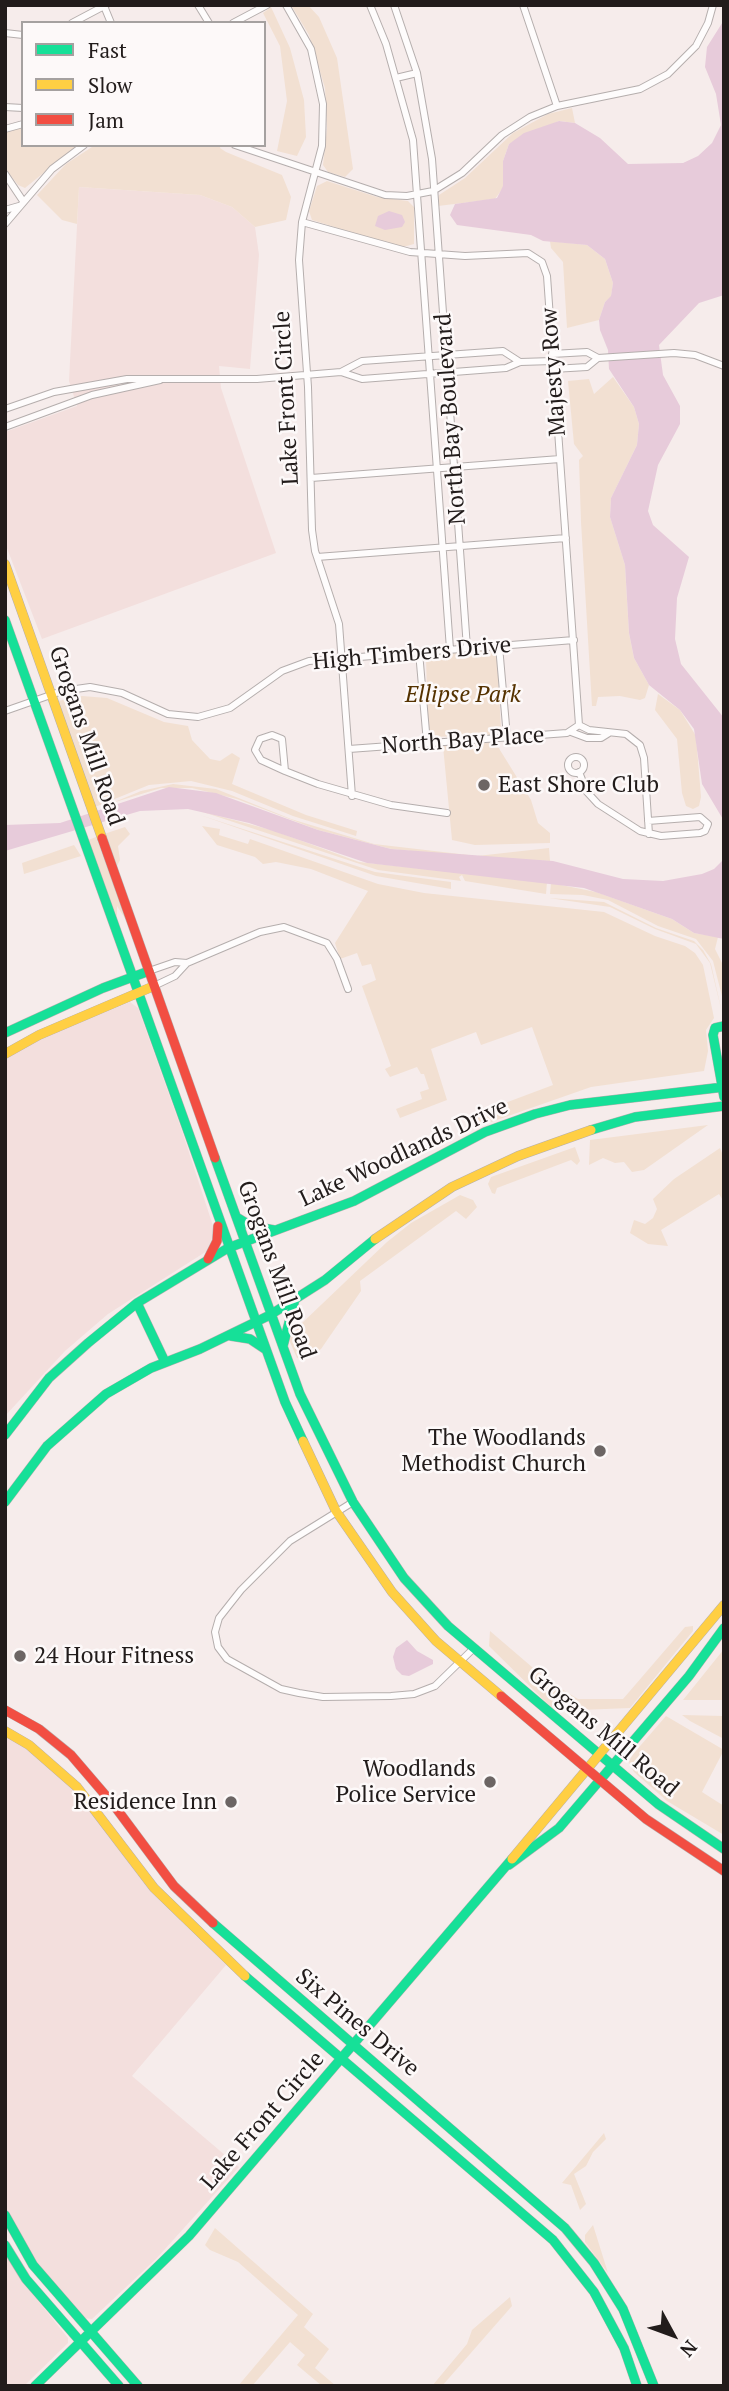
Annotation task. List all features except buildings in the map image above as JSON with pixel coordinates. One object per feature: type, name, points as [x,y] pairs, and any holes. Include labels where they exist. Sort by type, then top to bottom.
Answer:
[{"type":"main road","name":"Grogans Mill Road","points":[[5,564],[270,1315],[300,1394],[353,1502],[404,1578],[424,1602],[473,1649],[612,1765],[696,1831],[724,1849]]},
{"type":"main road","name":"Grogans Mill Road","points":[[5,620],[265,1349],[288,1409],[336,1511],[391,1592],[412,1617],[461,1664],[600,1780],[685,1846],[724,1871]]},
{"type":"main road","points":[[5,1033],[149,971]]},
{"type":"main road","points":[[5,1054],[39,1035],[154,986]]},
{"type":"main road","points":[[33,1019],[39,1035]]},
{"type":"main road","points":[[724,1026],[714,1030],[720,1053],[724,1097]]},
{"type":"main road","name":"Lake Woodlands Drive","points":[[5,1435],[49,1378],[124,1313],[136,1303],[228,1248],[354,1201],[485,1132],[535,1114],[570,1105],[722,1087]]},
{"type":"main road","points":[[5,1502],[47,1446],[106,1394],[164,1362],[270,1315],[324,1280],[393,1225],[452,1187],[519,1156],[580,1133],[635,1117],[724,1105]]},
{"type":"main road","points":[[208,1260],[217,1241],[218,1218]]},
{"type":"main road","points":[[237,1218],[251,1226],[279,1230]]},
{"type":"main road","points":[[283,1348],[295,1299]]},
{"type":"main road","points":[[136,1303],[164,1362]]},
{"type":"main road","points":[[124,1313],[144,1320]]},
{"type":"main road","points":[[229,1335],[250,1339],[265,1349]]},
{"type":"main road","name":"Lake Front Circle","points":[[35,2386],[189,2236],[505,1868],[724,1605]]},
{"type":"main road","name":"Lake Front Circle","points":[[505,1868],[554,1833],[689,1676],[724,1628]]},
{"type":"main road","name":"Six Pines Drive","points":[[5,1710],[39,1730],[71,1755],[174,1886],[233,1943],[565,2228],[606,2280],[638,2342],[654,2386]]},
{"type":"main road","name":"Six Pines Drive","points":[[5,1731],[58,1768],[105,1820],[179,1916],[554,2240],[594,2292],[624,2348],[637,2386]]},
{"type":"main road","points":[[58,1768],[71,1755]]},
{"type":"main road","points":[[685,1846],[696,1831]]},
{"type":"main road","points":[[141,1870],[154,1860]]},
{"type":"main road","points":[[222,1955],[233,1943]]},
{"type":"main road","points":[[5,2215],[33,2265],[138,2386]]},
{"type":"main road","points":[[5,2245],[26,2279],[119,2386]]},
{"type":"main road","points":[[624,2348],[638,2342]]},
{"type":"street","points":[[198,5],[208,21]]},
{"type":"street","points":[[237,21],[267,5]]},
{"type":"street","name":"Lake Front Circle","points":[[286,5],[301,27],[319,76],[324,126],[302,222],[299,255],[307,374],[312,519],[317,557],[337,618],[352,796]]},
{"type":"street","name":"North Bay Boulevard","points":[[370,5],[396,78],[402,108],[410,124],[450,649]]},
{"type":"street","name":"North Bay Boulevard","points":[[394,5],[417,73],[428,128],[467,648]]},
{"type":"street","points":[[523,5],[557,106]]},
{"type":"street","points":[[240,147],[385,195],[433,191],[463,173],[516,125],[557,106],[640,89],[668,74],[696,46],[708,23],[713,5]]},
{"type":"street","points":[[76,21],[102,6]]},
{"type":"street","points":[[396,78],[417,73]]},
{"type":"street","points":[[5,224],[52,169],[81,147]]},
{"type":"street","points":[[5,174],[21,203]]},
{"type":"street","points":[[5,210],[21,203]]},
{"type":"street","name":"Majesty Row","points":[[302,222],[376,244],[421,253],[522,252],[539,258],[546,271],[561,459],[574,640],[575,729]]},
{"type":"street","points":[[341,372],[362,361],[505,351],[520,362]]},
{"type":"street","points":[[575,352],[576,368]]},
{"type":"street","points":[[5,409],[54,392],[127,379],[253,379],[341,372],[360,379],[506,368],[520,362],[575,352],[588,352],[598,358]]},
{"type":"street","points":[[553,369],[589,366],[598,358],[660,354],[691,355],[724,366]]},
{"type":"street","points":[[5,427],[89,396],[159,380]]},
{"type":"street","points":[[86,385],[89,396]]},
{"type":"street","points":[[54,392],[60,407]]},
{"type":"street","points":[[311,478],[561,459]]},
{"type":"street","points":[[317,557],[566,538]]},
{"type":"street","name":"High Timbers Drive","points":[[5,711],[73,688],[106,689],[168,714],[198,718],[230,708],[291,667],[342,657],[574,640]]},
{"type":"street","points":[[499,646],[507,737]]},
{"type":"street","points":[[419,652],[427,743]]},
{"type":"street","name":"North Bay Place","points":[[349,749],[575,729],[626,734],[642,750],[649,834]]},
{"type":"street","points":[[285,771],[282,739],[272,734],[260,739],[255,747],[259,759],[285,771],[352,796],[447,813]]},
{"type":"street","points":[[579,772],[598,804],[624,823],[649,834],[700,833],[708,824],[701,817],[648,821]]},
{"type":"street","points":[[154,986],[175,976],[187,963],[260,932],[284,927],[327,943],[337,959],[348,989]]},
{"type":"street","points":[[149,971],[175,962],[187,963]]},
{"type":"street","points":[[353,1502],[290,1541],[263,1566],[219,1618],[215,1632],[218,1647],[227,1659],[281,1689],[323,1697],[414,1694],[435,1685],[461,1664],[473,1649]]},
{"type":"shaded area","points":[[724,20],[724,295],[699,303],[659,345],[663,375],[680,406],[680,424],[658,465],[648,511],[653,525],[689,557],[677,598],[675,639],[681,664],[724,718],[724,821],[702,784],[694,729],[680,710],[649,685],[634,658],[629,633],[625,565],[610,517],[611,498],[637,445],[639,424],[634,407],[609,369],[608,350],[600,330],[599,320],[605,302],[611,296],[613,283],[605,259],[587,245],[543,241],[531,235],[457,225],[450,215],[455,204],[497,198],[503,186],[503,161],[509,144],[524,133],[559,121],[575,123],[600,138],[628,164],[683,163],[698,156],[712,143],[721,125],[716,94],[705,67],[707,47]]},
{"type":"shaded area","points":[[79,187],[200,195],[232,207],[255,227],[259,255],[250,369],[219,366],[221,388],[276,553],[42,639],[5,543],[5,432],[77,406],[69,381]]},
{"type":"shaded area","points":[[389,211],[402,215],[405,222],[402,227],[385,230],[375,226],[378,216]]},
{"type":"shaded area","points":[[169,787],[216,793],[318,830],[391,849],[553,861],[623,879],[663,881],[702,874],[714,869],[724,859],[724,939],[694,933],[672,919],[584,888],[367,863],[249,823],[188,809],[140,811],[5,851],[5,825],[60,823]]},
{"type":"shaded area","points":[[130,1002],[138,1008],[182,1131],[215,1232],[213,1241],[207,1251],[108,1314],[65,1351],[5,1416],[5,1059],[37,1040]]},
{"type":"shaded area","points":[[407,1640],[417,1651],[433,1660],[433,1664],[409,1676],[402,1675],[396,1669],[393,1657],[396,1648]]},
{"type":"shaded area","points":[[5,1736],[27,1749],[74,1790],[151,1892],[226,1965],[132,2076],[239,2167],[156,2259],[92,2319],[83,2318],[59,2292],[37,2263],[5,2207]]},
{"type":"shaded area","points":[[5,2254],[23,2282],[68,2338],[68,2343],[24,2386],[5,2386]]},
{"type":"green space","points":[[291,5],[308,5],[319,17],[337,58],[353,169],[345,177],[328,172],[323,165],[327,128],[325,88],[309,35]]},
{"type":"green space","points":[[271,7],[290,48],[304,100],[306,137],[297,156],[277,151],[287,101],[280,46],[263,13]]},
{"type":"green space","points":[[572,108],[575,123],[559,121],[509,144],[503,161],[503,188],[495,199],[438,206],[439,195],[465,178],[513,133],[548,114]]},
{"type":"green space","points":[[21,128],[21,147],[76,147],[25,188],[18,185],[5,168],[5,132]]},
{"type":"green space","points":[[92,147],[220,147],[226,152],[282,175],[291,197],[286,220],[255,227],[232,207],[200,195],[79,187],[77,224],[62,220],[37,195],[66,164]]},
{"type":"green space","points":[[327,181],[377,197],[408,201],[414,207],[414,244],[403,247],[312,220],[309,211],[317,186]]},
{"type":"green space","points":[[550,241],[587,245],[605,259],[613,283],[611,297],[605,302],[599,320],[567,328],[563,262],[551,248]]},
{"type":"green space","points":[[613,377],[634,407],[639,424],[637,445],[611,498],[610,517],[625,565],[629,633],[634,658],[649,685],[645,698],[640,700],[620,696],[598,697],[596,706],[592,706],[581,522],[579,460],[583,456],[574,444],[568,381],[589,379],[594,394]]},
{"type":"green space","name":"Ellipse Park","points":[[486,650],[494,652],[497,658],[501,729],[493,735],[432,737],[428,728],[426,658],[431,654]]},
{"type":"green space","points":[[658,694],[680,710],[696,736],[701,797],[699,806],[693,809],[686,806],[682,793],[677,739],[655,710]]},
{"type":"green space","points":[[82,696],[107,698],[164,722],[188,726],[192,740],[210,759],[220,761],[232,753],[240,758],[232,784],[306,815],[357,831],[356,836],[293,816],[232,791],[191,781],[149,785],[95,807],[58,701]]},
{"type":"green space","name":"East Shore Club","points":[[495,742],[531,800],[538,823],[550,833],[550,843],[475,845],[452,840],[443,746]]},
{"type":"green space","points":[[173,784],[216,789],[291,819],[374,844],[477,856],[549,848],[550,861],[474,857],[391,849],[318,830],[237,799],[192,788],[161,788],[112,803],[141,791]]},
{"type":"green space","points":[[200,811],[275,831],[359,862],[547,882],[546,894],[465,881],[462,875],[459,877],[461,881],[378,870]]},
{"type":"green space","points":[[200,815],[375,872],[451,882],[451,889],[376,876]]},
{"type":"green space","points":[[202,826],[220,829],[219,835],[248,844],[250,839],[378,884],[424,893],[604,912],[655,936],[685,946],[695,953],[703,965],[714,1018],[706,1030],[708,1051],[704,1071],[591,1087],[471,1129],[467,1128],[465,1118],[553,1085],[532,1027],[481,1045],[476,1032],[431,1049],[447,1100],[400,1118],[396,1109],[422,1099],[420,1092],[429,1089],[424,1074],[421,1074],[417,1067],[390,1077],[385,1069],[391,1066],[362,986],[376,980],[371,964],[362,966],[357,953],[340,959],[335,943],[368,891],[311,869],[276,862],[263,864],[255,857],[217,845]]},
{"type":"green space","points":[[125,827],[130,834],[118,846],[120,860],[117,866],[104,834]]},
{"type":"green space","points":[[96,837],[128,923],[117,906],[117,917],[106,890],[88,840]]},
{"type":"green space","points":[[74,845],[81,856],[24,874],[22,863]]},
{"type":"green space","points":[[551,883],[596,892],[672,919],[694,933],[718,937],[715,949],[724,967],[724,1004],[713,961],[696,939],[658,926],[608,900],[583,895],[550,894]]},
{"type":"green space","points":[[549,898],[604,902],[656,928],[694,941],[711,964],[723,1017],[710,963],[696,944],[655,929],[610,907]]},
{"type":"green space","points":[[708,1125],[644,1170],[632,1172],[624,1162],[615,1163],[603,1158],[589,1165],[590,1140]]},
{"type":"green space","points":[[575,1147],[580,1161],[577,1165],[571,1160],[497,1188],[495,1194],[492,1193],[488,1184],[491,1177]]},
{"type":"green space","points":[[720,1148],[724,1158],[724,1202],[719,1194],[661,1230],[668,1246],[648,1244],[630,1233],[634,1220],[645,1224],[653,1218],[657,1209],[653,1199],[674,1179]]},
{"type":"green space","points":[[460,1195],[473,1200],[477,1207],[466,1219],[456,1211],[360,1281],[361,1291],[321,1349],[306,1360],[297,1358],[289,1340],[300,1325],[387,1242],[411,1223]]},
{"type":"green space","points":[[693,1626],[693,1631],[630,1708],[555,1711],[489,1646],[490,1631],[546,1679],[578,1699],[623,1699],[685,1627]]},
{"type":"green space","points":[[724,1649],[724,1700],[683,1700]]},
{"type":"green space","points":[[682,1715],[724,1716],[724,1739],[690,1721]]},
{"type":"green space","points":[[666,1716],[724,1750],[702,1792],[724,1806],[724,1835],[667,1801],[634,1772],[630,1765],[629,1761],[634,1753]]},
{"type":"green space","points":[[604,2133],[606,2139],[593,2152],[586,2166],[574,2174],[586,2204],[580,2210],[571,2185],[562,2183]]},
{"type":"green space","points":[[593,2225],[608,2273],[585,2242],[585,2235]]},
{"type":"green space","points":[[215,2228],[313,2314],[304,2327],[329,2349],[315,2368],[336,2386],[322,2386],[297,2365],[305,2355],[290,2342],[252,2386],[238,2386],[298,2315],[238,2262],[210,2250],[205,2245]]},
{"type":"green space","points":[[510,2297],[512,2306],[442,2386],[432,2386],[467,2344],[472,2330]]},
{"type":"traffic: fast","points":[[5,620],[285,1402],[303,1441]]},
{"type":"traffic: fast","points":[[5,1033],[103,988],[149,971]]},
{"type":"traffic: fast","points":[[724,1026],[715,1028],[713,1035],[724,1097]]},
{"type":"traffic: fast","points":[[5,1435],[49,1378],[88,1343],[137,1303],[228,1248],[354,1201],[485,1132],[535,1114],[570,1105],[724,1087]]},
{"type":"traffic: fast","points":[[591,1130],[635,1117],[724,1106]]},
{"type":"traffic: fast","points":[[215,1158],[300,1394],[353,1502],[404,1578],[448,1626],[658,1804],[724,1849]]},
{"type":"traffic: fast","points":[[238,1218],[251,1226],[274,1230]]},
{"type":"traffic: fast","points":[[5,1502],[47,1446],[106,1394],[151,1368],[200,1349],[270,1315],[325,1280],[375,1239]]},
{"type":"traffic: fast","points":[[283,1346],[295,1299]]},
{"type":"traffic: fast","points":[[137,1303],[165,1362]]},
{"type":"traffic: fast","points":[[231,1336],[250,1339],[265,1349]]},
{"type":"traffic: fast","points":[[509,1865],[559,1828],[689,1676],[724,1628]]},
{"type":"traffic: fast","points":[[35,2386],[189,2236],[512,1859]]},
{"type":"traffic: fast","points":[[213,1923],[565,2228],[594,2263],[623,2309],[654,2386]]},
{"type":"traffic: fast","points":[[245,1976],[553,2240],[594,2292],[624,2348],[637,2386]]},
{"type":"traffic: fast","points":[[5,2215],[33,2265],[138,2386]]},
{"type":"traffic: fast","points":[[5,2245],[26,2279],[119,2386]]},
{"type":"traffic: slow","points":[[5,564],[102,838]]},
{"type":"traffic: slow","points":[[5,1054],[39,1035],[154,986]]},
{"type":"traffic: slow","points":[[375,1239],[452,1187],[518,1156],[591,1130]]},
{"type":"traffic: slow","points":[[303,1441],[336,1511],[392,1592],[436,1641],[501,1696]]},
{"type":"traffic: slow","points":[[512,1859],[724,1605]]},
{"type":"traffic: slow","points":[[5,1731],[29,1745],[77,1787],[154,1888],[245,1976]]},
{"type":"traffic: jam","points":[[102,838],[215,1158]]},
{"type":"traffic: jam","points":[[208,1259],[217,1241],[218,1226]]},
{"type":"traffic: jam","points":[[501,1696],[646,1819],[724,1871]]},
{"type":"traffic: jam","points":[[5,1710],[39,1729],[71,1755],[113,1804],[174,1886],[213,1923]]},
{"type":"place","name":"East Shore Club","points":[[484,785]]},
{"type":"place","name":"The Woodlands Methodist Church","points":[[600,1451]]},
{"type":"place","name":"24 Hour Fitness","points":[[20,1656]]},
{"type":"place","name":"Woodlands Police Service","points":[[490,1782]]},
{"type":"place","name":"Residence Inn","points":[[231,1802]]}]
